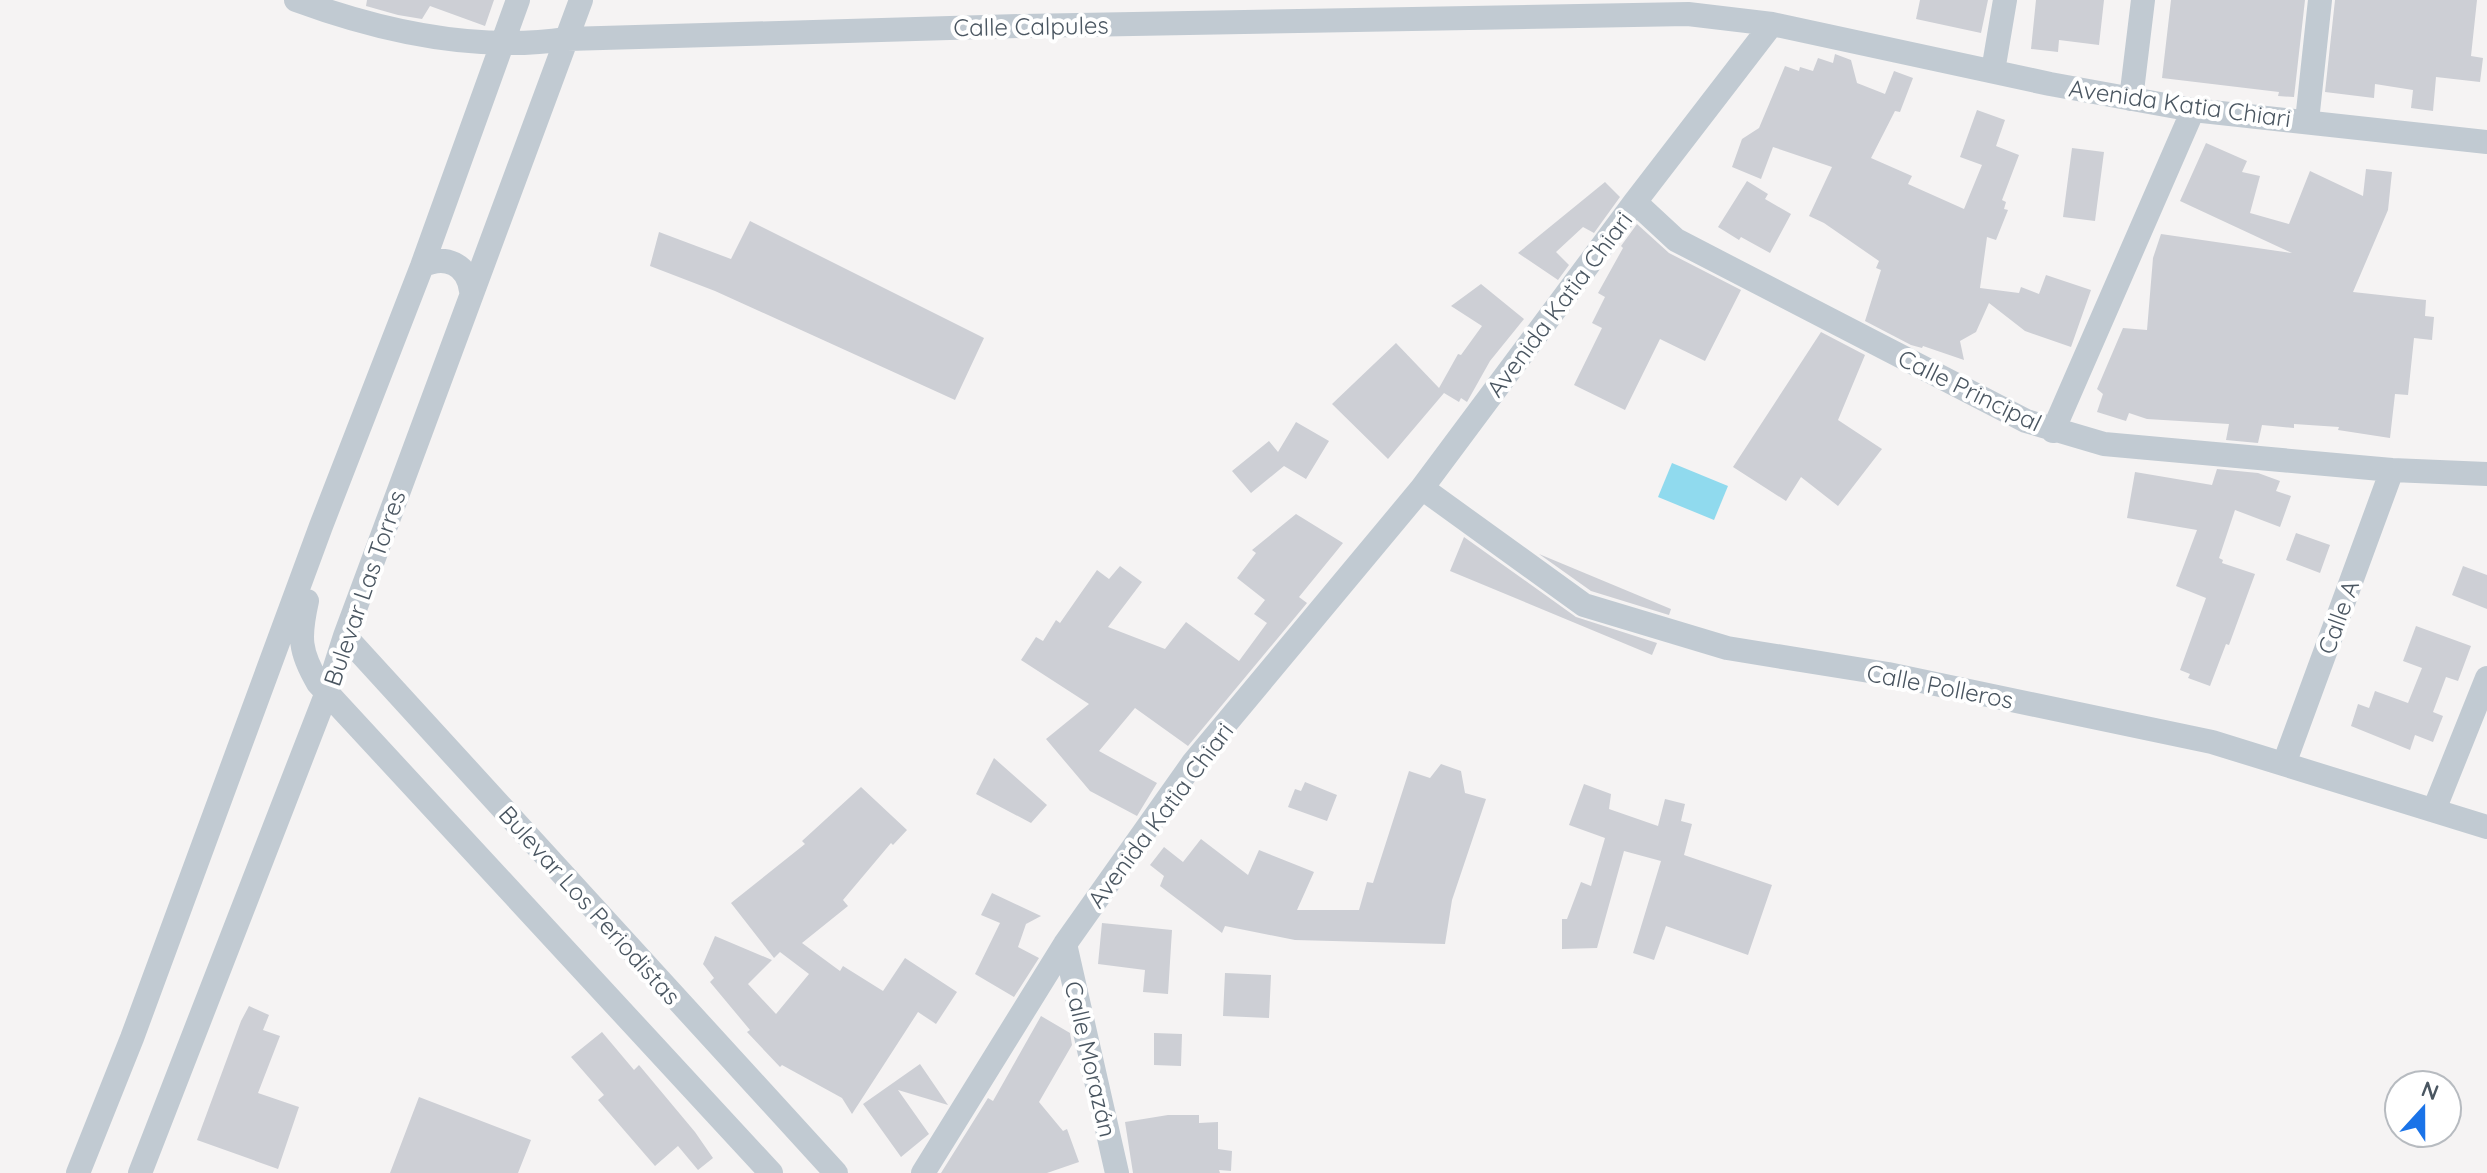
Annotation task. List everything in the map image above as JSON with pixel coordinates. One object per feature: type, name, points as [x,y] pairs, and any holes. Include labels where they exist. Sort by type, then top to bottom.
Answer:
[{"type":"street","points":[[78,1173],[132,1038],[321,526],[422,266],[518,0]]},
{"type":"street","name":"Bulevar Las Torres","points":[[140,1173],[327,692],[471,291],[581,0]]},
{"type":"street","points":[[1993,71],[2005,0]]},
{"type":"street","points":[[2131,99],[2143,0]]},
{"type":"street","points":[[2307,121],[2320,0]]},
{"type":"street","name":"Calle Calpules","points":[[311,3],[405,33],[534,44],[567,39],[1245,11],[1688,14],[1772,24]]},
{"type":"street","name":"Avenida Katia Chiari","points":[[923,1173],[1065,944],[1193,763],[1422,488],[1772,24],[2193,110],[2487,142]]},
{"type":"street","points":[[2053,431],[2193,110]]},
{"type":"street","name":"Calle Principal","points":[[1635,202],[1676,240],[2026,421],[2053,431],[2104,444],[2392,470],[2487,474]]},
{"type":"street","points":[[422,266],[440,260],[450,261],[466,272],[471,291]]},
{"type":"street","name":"Calle A","points":[[2284,764],[2392,470]]},
{"type":"street","name":"Calle Polleros","points":[[1422,488],[1584,605],[1727,648],[1888,674],[2212,742],[2487,827]]},
{"type":"street","name":"Bulevar Los Periodistas","points":[[321,526],[301,625],[305,660],[318,683],[771,1173]]},
{"type":"street","name":"Bulevar Los Periodistas","points":[[345,636],[836,1173]]},
{"type":"street","points":[[2434,810],[2487,678]]},
{"type":"street","name":"Calle Morazán","points":[[1065,944],[1117,1173]]},
{"type":"water","points":[[1672,463],[1728,486],[1714,520],[1658,497]]},
{"type":"building","points":[[367,0],[494,0],[485,26],[430,6],[422,19],[398,15],[366,6]]},
{"type":"building","points":[[1920,0],[1988,0],[1981,33],[1916,19]]},
{"type":"building","points":[[2036,0],[2104,0],[2099,45],[2059,40],[2058,52],[2031,49]]},
{"type":"building","points":[[2171,0],[2305,0],[2294,97],[2278,96],[2279,92],[2162,78]]},
{"type":"building","points":[[2335,0],[2477,0],[2471,56],[2483,58],[2480,82],[2436,77],[2433,111],[2411,108],[2413,90],[2375,84],[2374,98],[2325,92]]},
{"type":"building","points":[[1835,54],[1851,60],[1857,83],[1885,94],[1894,71],[1913,78],[1900,112],[1895,111],[1871,158],[1912,176],[1908,184],[1964,209],[1982,165],[1960,157],[1977,110],[2005,120],[1996,146],[2019,155],[2002,200],[2006,202],[2004,209],[2008,210],[1996,240],[1987,237],[1980,288],[2019,293],[2021,287],[2039,294],[2046,275],[2091,290],[2071,347],[2025,331],[1989,303],[1976,332],[1960,341],[1964,360],[1911,345],[1865,321],[1881,270],[1876,268],[1879,261],[1809,216],[1832,167],[1773,147],[1761,179],[1732,167],[1742,139],[1759,128],[1785,66],[1799,71],[1800,67],[1813,71],[1818,58],[1833,63]]},
{"type":"building","points":[[2206,143],[2247,161],[2242,172],[2260,176],[2250,213],[2289,224],[2310,171],[2363,196],[2366,169],[2392,172],[2388,210],[2353,292],[2426,300],[2425,316],[2434,317],[2432,340],[2414,338],[2408,395],[2395,394],[2390,438],[2338,430],[2339,427],[2262,425],[2258,443],[2226,440],[2229,424],[2147,419],[2129,413],[2126,421],[2097,412],[2103,394],[2097,389],[2123,328],[2147,330],[2153,258],[2161,234],[2292,253],[2180,201]]},
{"type":"building","points":[[2072,148],[2104,152],[2095,221],[2063,217]]},
{"type":"building","points":[[1747,181],[1768,194],[1765,199],[1791,214],[1770,253],[1718,227]]},
{"type":"building","points":[[1605,182],[1620,197],[1594,233],[1583,227],[1556,252],[1569,265],[1558,280],[1518,253]]},
{"type":"building","points":[[750,221],[984,338],[955,400],[715,291],[650,266],[659,232],[731,259]]},
{"type":"building","points":[[1637,224],[1669,253],[1741,290],[1705,361],[1660,339],[1625,410],[1574,385],[1602,328],[1592,323],[1605,297],[1598,293],[1623,248],[1621,246]]},
{"type":"building","points":[[1481,284],[1524,319],[1490,361],[1467,402],[1461,398],[1459,402],[1444,393],[1388,459],[1332,404],[1396,343],[1439,388],[1458,354],[1461,355],[1482,326],[1451,306]]},
{"type":"building","points":[[1821,332],[1865,355],[1838,420],[1882,449],[1838,506],[1801,477],[1786,501],[1733,467]]},
{"type":"building","points":[[1296,422],[1329,441],[1306,479],[1284,466],[1251,493],[1232,471],[1269,441],[1278,452]]},
{"type":"building","points":[[2217,469],[2258,473],[2280,481],[2276,491],[2291,496],[2280,527],[2235,510],[2219,558],[2223,560],[2222,563],[2255,574],[2210,686],[2188,678],[2190,674],[2180,670],[2206,598],[2176,586],[2197,530],[2127,518],[2135,472],[2212,485]]},
{"type":"building","points":[[1296,514],[1343,543],[1299,597],[1307,603],[1188,746],[1135,708],[1099,751],[1157,783],[1137,816],[1090,791],[1046,739],[1089,704],[1021,660],[1036,637],[1043,641],[1056,620],[1060,623],[1097,570],[1109,579],[1120,566],[1142,582],[1108,627],[1165,649],[1186,622],[1239,661],[1267,623],[1254,614],[1265,600],[1237,578],[1256,553],[1252,550]]},
{"type":"building","points":[[2296,533],[2330,545],[2320,573],[2286,560]]},
{"type":"building","points":[[1464,537],[1576,617],[1657,643],[1652,655],[1450,571]]},
{"type":"building","points":[[1539,554],[1671,609],[1669,615],[1591,591]]},
{"type":"building","points":[[2463,566],[2487,575],[2487,609],[2452,595]]},
{"type":"building","points":[[2416,626],[2471,646],[2458,681],[2446,677],[2433,712],[2443,716],[2433,742],[2415,735],[2410,750],[2351,726],[2358,704],[2369,708],[2375,691],[2408,703],[2422,668],[2403,661]]},
{"type":"building","points":[[994,758],[1047,805],[1031,823],[976,794]]},
{"type":"building","points":[[1441,764],[1461,771],[1465,793],[1486,799],[1452,900],[1445,944],[1295,940],[1225,926],[1222,933],[1160,886],[1164,876],[1150,865],[1164,847],[1183,862],[1201,839],[1248,875],[1259,850],[1314,872],[1297,910],[1359,910],[1367,882],[1373,883],[1409,771],[1430,778]]},
{"type":"building","points":[[1305,782],[1337,795],[1327,821],[1288,807],[1295,789],[1301,791]]},
{"type":"building","points":[[1584,784],[1611,794],[1609,809],[1658,826],[1665,799],[1685,804],[1681,821],[1692,824],[1684,855],[1772,885],[1748,955],[1666,926],[1654,960],[1633,953],[1661,861],[1624,851],[1597,948],[1562,949],[1562,919],[1567,919],[1581,882],[1591,886],[1605,838],[1569,825]]},
{"type":"building","points":[[861,787],[907,830],[893,845],[891,843],[843,900],[848,906],[802,943],[840,971],[843,966],[883,991],[905,958],[957,992],[936,1024],[918,1012],[852,1114],[842,1098],[782,1065],[780,1067],[747,1032],[750,1030],[710,982],[714,978],[703,964],[715,936],[772,960],[748,984],[776,1014],[809,974],[780,952],[774,958],[731,903],[805,844],[802,841]]},
{"type":"building","points":[[992,893],[1041,916],[1026,924],[1018,947],[1039,958],[1014,997],[975,974],[1000,923],[981,915]]},
{"type":"building","points":[[1102,923],[1172,930],[1168,994],[1143,992],[1145,970],[1098,964]]},
{"type":"building","points":[[1225,973],[1271,975],[1269,1018],[1223,1016]]},
{"type":"building","points":[[249,1006],[269,1015],[263,1030],[280,1036],[258,1093],[299,1107],[278,1169],[197,1140]]},
{"type":"building","points":[[1041,1016],[1070,1033],[1072,1045],[1039,1102],[1063,1131],[1067,1129],[1079,1162],[1047,1173],[941,1173],[988,1098],[993,1101]]},
{"type":"building","points":[[602,1032],[634,1070],[639,1065],[695,1132],[713,1158],[698,1170],[678,1146],[655,1166],[598,1100],[604,1095],[571,1057]]},
{"type":"building","points":[[1154,1033],[1182,1034],[1181,1066],[1154,1065]]},
{"type":"building","points":[[920,1064],[948,1105],[898,1090],[929,1134],[901,1157],[863,1104]]},
{"type":"building","points":[[419,1097],[531,1140],[518,1173],[390,1173]]},
{"type":"building","points":[[1168,1115],[1199,1115],[1199,1123],[1218,1122],[1218,1149],[1232,1151],[1231,1171],[1133,1173],[1125,1122]]}]
